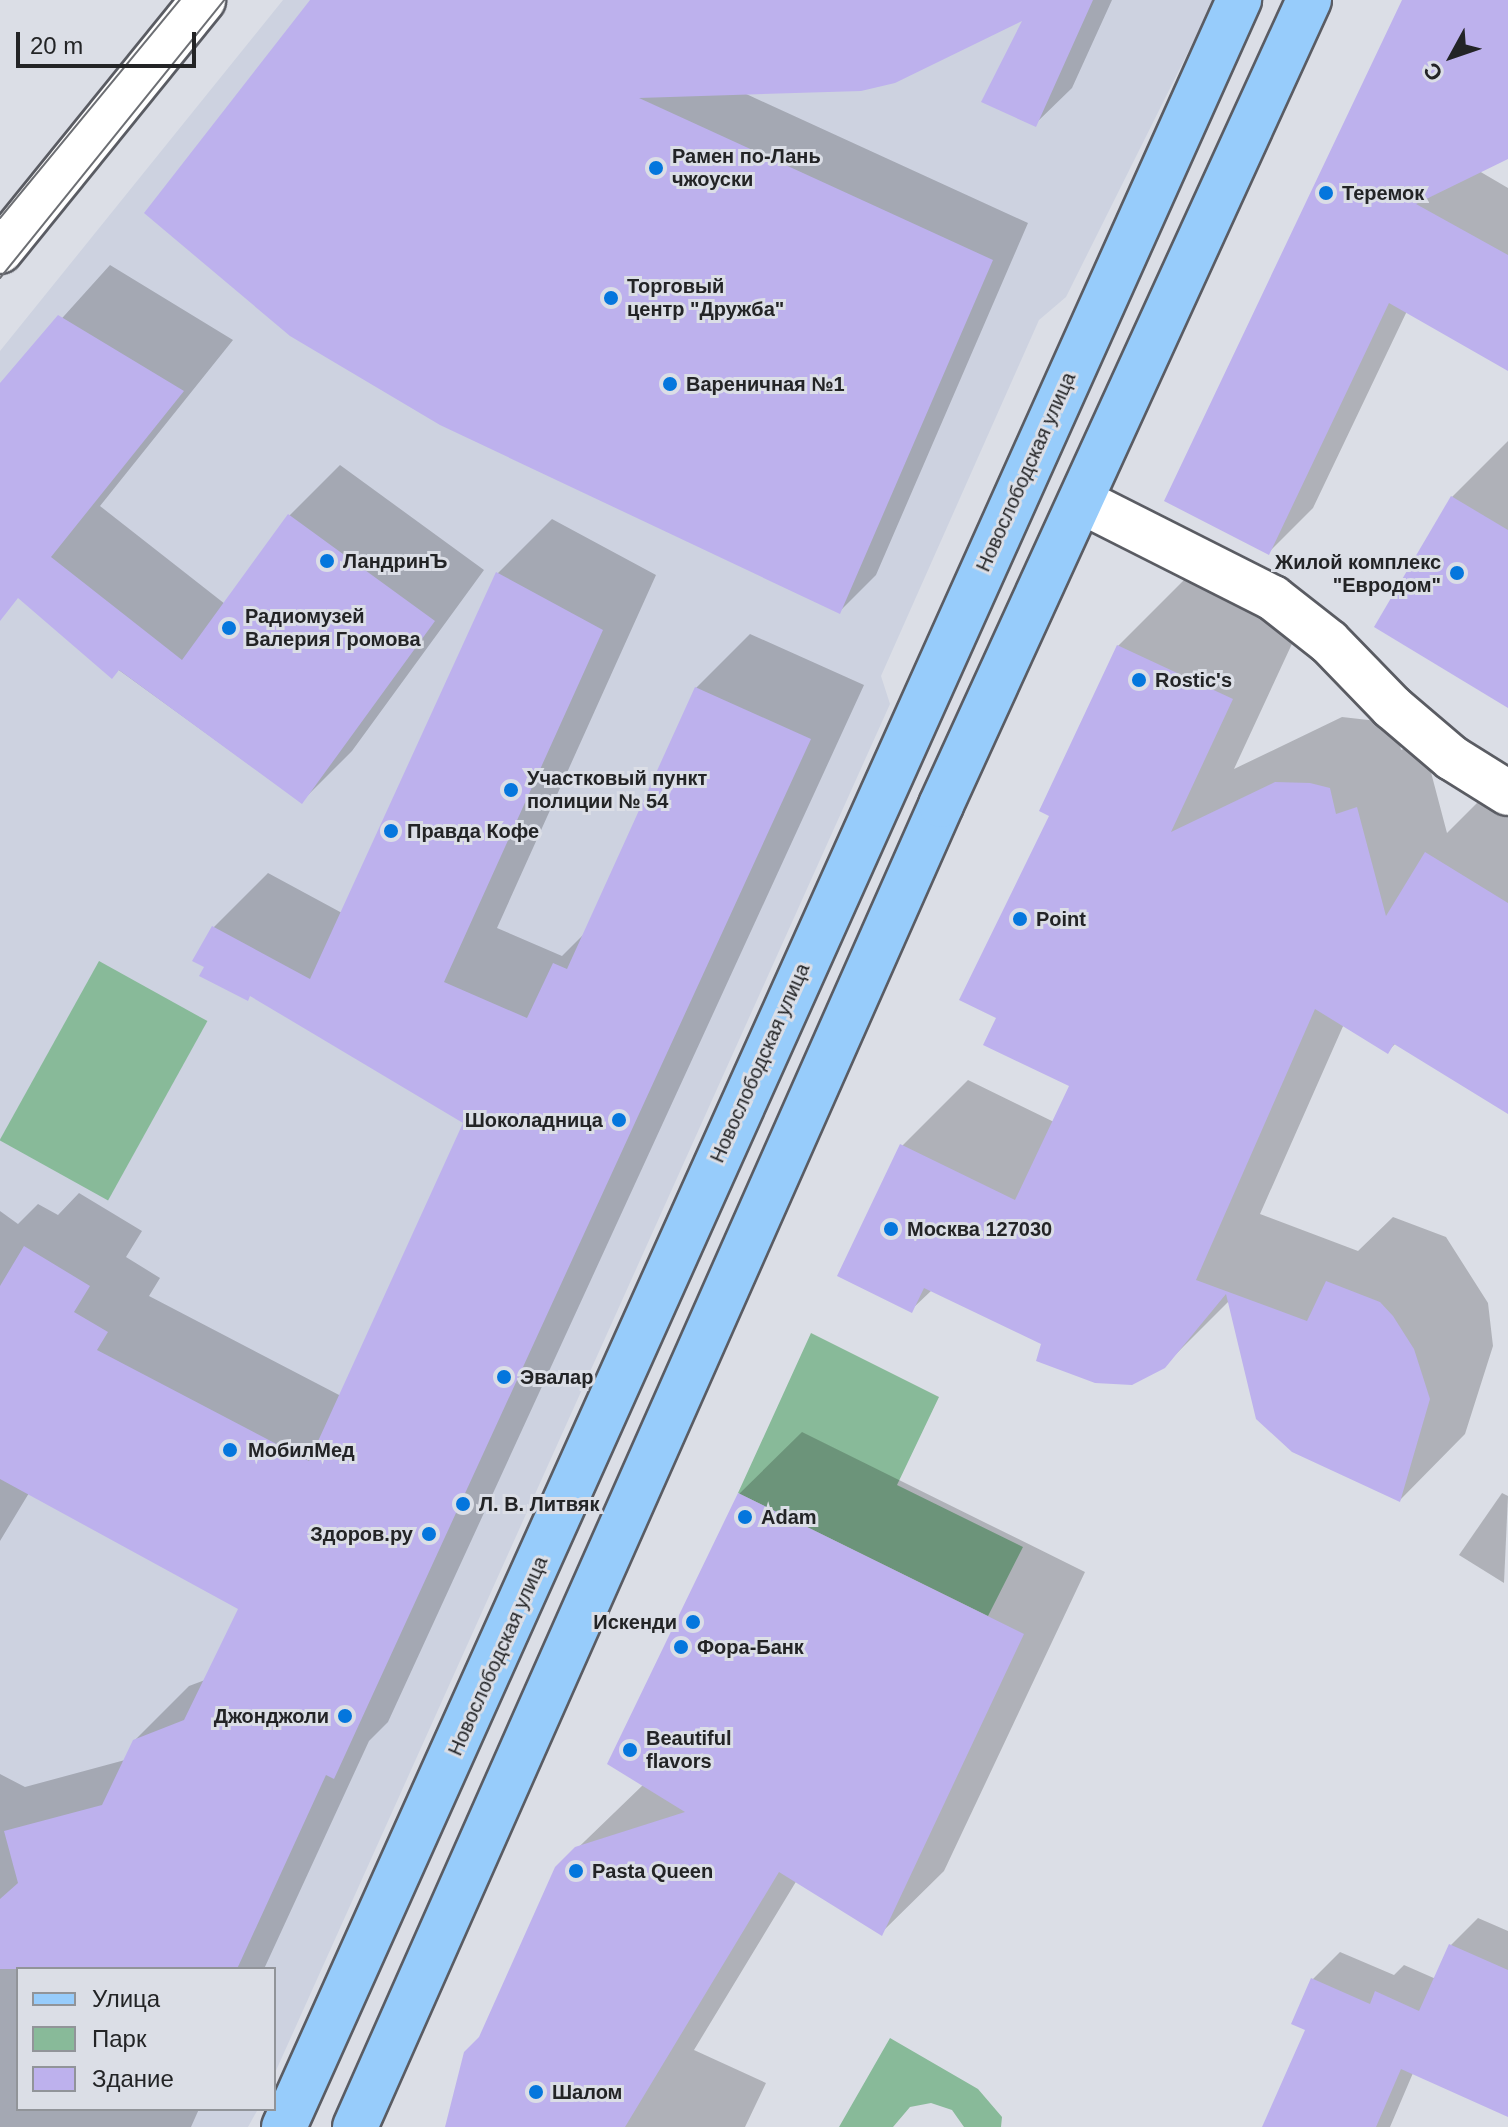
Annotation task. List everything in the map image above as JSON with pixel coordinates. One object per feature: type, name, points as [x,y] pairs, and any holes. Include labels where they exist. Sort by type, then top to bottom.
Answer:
[{"type":"main road","name":"Новослободская улица","points":[[284,2127],[1239,0]]},
{"type":"main road","points":[[355,2127],[941,805],[1309,0]]},
{"type":"street","points":[[0,251],[203,0]]},
{"type":"street","points":[[1081,501],[1273,598],[1329,642],[1392,707],[1452,758],[1508,793]]},
{"type":"shaded area","points":[[283,0],[1214,0],[1066,297],[1039,320],[881,676],[890,704],[276,2071],[276,1967],[16,1967],[16,2111],[257,2111],[248,2127],[0,2127],[0,351]]},
{"type":"green space","points":[[99,961],[207,1021],[108,1200],[0,1141]]},
{"type":"green space","points":[[811,1333],[939,1397],[897,1485],[1023,1547],[988,1616],[738,1493]]},
{"type":"green space","points":[[890,2038],[978,2089],[1002,2117],[1001,2127],[964,2127],[952,2110],[931,2103],[910,2107],[893,2127],[839,2127]]},
{"type":"building","name":"Торговый центр \"Дружба\"","points":[[310,0],[1093,0],[1036,127],[981,102],[1022,21],[895,83],[861,91],[639,98],[993,260],[840,614],[440,425],[290,336],[144,213]]},
{"type":"building","points":[[1402,0],[1508,0],[1508,159],[1416,204],[1508,255],[1508,371],[1389,303],[1269,555],[1164,501]]},
{"type":"building","points":[[58,315],[184,391],[51,557],[182,660],[288,514],[435,621],[302,804],[119,670],[112,679],[18,598],[0,621],[0,383]]},
{"type":"building","name":"Жилой комплекс \"Евродом\"","points":[[1451,496],[1508,530],[1508,708],[1374,627]]},
{"type":"building","points":[[496,572],[603,630],[444,982],[527,1018],[553,963],[567,969],[695,687],[811,739],[334,1779],[326,1775],[238,1967],[0,1969],[0,1899],[18,1883],[4,1831],[102,1805],[133,1740],[184,1720],[238,1609],[0,1479],[0,1286],[24,1246],[90,1286],[74,1312],[108,1332],[97,1350],[309,1461],[463,1123],[250,996],[248,1001],[199,976],[204,967],[192,961],[212,926],[310,979]]},
{"type":"building","points":[[1117,645],[1233,699],[1171,832],[1275,782],[1310,783],[1330,788],[1336,814],[1357,807],[1386,916],[1425,852],[1508,903],[1508,1114],[1394,1044],[1388,1054],[1315,1009],[1196,1280],[1307,1321],[1326,1281],[1380,1302],[1393,1316],[1414,1349],[1430,1399],[1400,1502],[1292,1452],[1256,1419],[1226,1294],[1165,1368],[1132,1385],[1095,1383],[1036,1361],[1041,1344],[924,1288],[912,1313],[837,1276],[900,1144],[1015,1200],[1069,1086],[983,1045],[996,1018],[959,1000],[1049,816],[1039,811]]},
{"type":"building","points":[[738,1493],[1024,1634],[882,1936],[779,1872],[625,2127],[445,2127],[464,2052],[479,2037],[555,1867],[575,1847],[685,1812],[607,1764]]},
{"type":"building","points":[[1449,1944],[1508,1970],[1508,2117],[1401,2069],[1376,2127],[1262,2127],[1305,2030],[1291,2024],[1311,1978],[1370,2004],[1375,1991],[1419,2011]]},
{"type":"tram line","points":[[0,218],[180,0]]},
{"type":"tram line","points":[[0,278],[224,0]]},
{"type":"place","name":"Рамен по-Лань чжоуски","points":[[656,168]]},
{"type":"place","name":"Теремок","points":[[1326,193]]},
{"type":"place","name":"Торговый центр \"Дружба\"","points":[[611,298]]},
{"type":"place","name":"Вареничная №1","points":[[670,384]]},
{"type":"place","name":"ЛандринЪ","points":[[327,561]]},
{"type":"place","name":"Жилой комплекс \"Евродом\"","points":[[1457,573]]},
{"type":"place","name":"Радиомузей Валерия Громова","points":[[229,628]]},
{"type":"place","name":"Rostic's","points":[[1139,680]]},
{"type":"place","name":"Участковый пункт полиции № 54","points":[[511,790]]},
{"type":"place","name":"Правда Кофе","points":[[391,831]]},
{"type":"place","name":"Point","points":[[1020,919]]},
{"type":"place","name":"Шоколадница","points":[[619,1120]]},
{"type":"place","name":"Москва 127030","points":[[891,1229]]},
{"type":"place","name":"Эвалар","points":[[504,1377]]},
{"type":"place","name":"МобилМед","points":[[230,1450]]},
{"type":"place","name":"Л. В. Литвяк","points":[[463,1504]]},
{"type":"place","name":"Adam","points":[[745,1517]]},
{"type":"place","name":"Здоров.ру","points":[[429,1534]]},
{"type":"place","name":"Искенди","points":[[693,1622]]},
{"type":"place","name":"Фора-Банк","points":[[681,1647]]},
{"type":"place","name":"Джонджоли","points":[[345,1716]]},
{"type":"place","name":"Beautiful flavors","points":[[630,1750]]},
{"type":"place","name":"Pasta Queen","points":[[576,1871]]},
{"type":"place","name":"Шалом","points":[[536,2092]]}]
